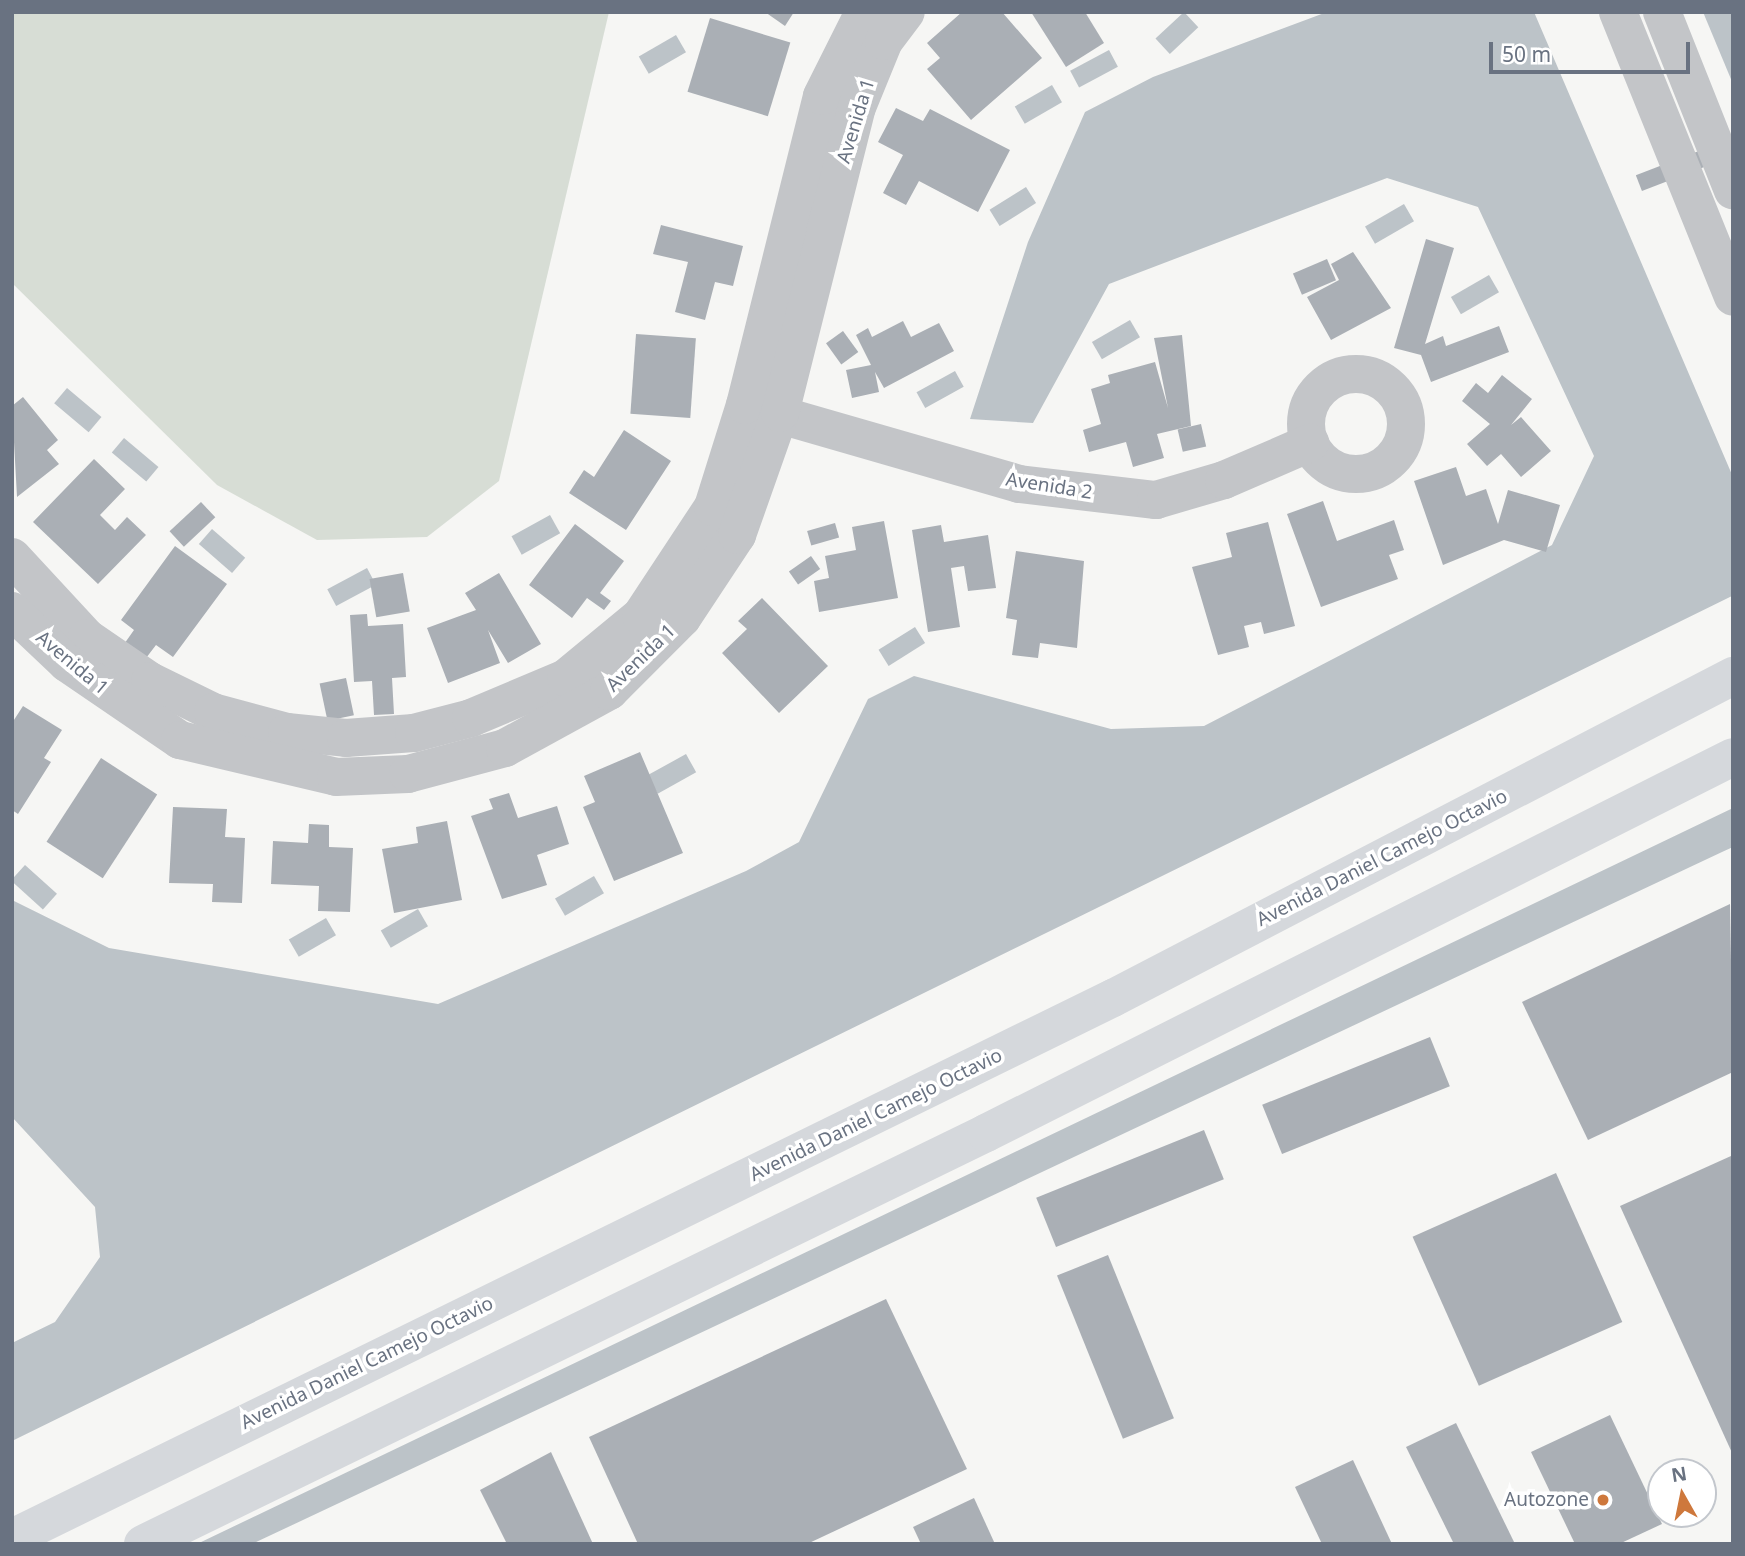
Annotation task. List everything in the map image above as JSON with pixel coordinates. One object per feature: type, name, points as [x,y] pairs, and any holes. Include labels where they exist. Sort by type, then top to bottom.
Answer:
[{"type":"main road","name":"Avenida Daniel Camejo Octavio","points":[[12,1538],[1113,998],[1733,676]]},
{"type":"main road","points":[[143,1544],[313,1466],[1733,757]]},
{"type":"street","name":"Avenida 1","points":[[12,611],[67,663],[180,740],[336,777],[408,774],[505,748],[609,691],[682,618],[737,535],[822,96],[864,12]]},
{"type":"street","name":"Avenida 1","points":[[12,557],[87,638],[150,681],[213,712],[287,732],[346,738],[414,733],[471,718],[566,678],[641,616],[713,507],[762,410],[857,107],[884,41],[906,12]]},
{"type":"street","points":[[1618,12],[1733,298]]},
{"type":"street","points":[[1662,12],[1733,190]]},
{"type":"street","name":"Avenida 2","points":[[762,410],[1020,484],[1156,500],[1224,480],[1310,443]]},
{"type":"shaded area","points":[[12,12],[609,12],[499,481],[427,537],[317,540],[217,485],[12,283]]},
{"type":"shaded area","points":[[1184,12],[1198,27],[1170,54],[1155,39]]},
{"type":"shaded area","points":[[1327,12],[1534,12],[1733,477],[1732,596],[12,1441],[12,1343],[55,1322],[100,1257],[95,1207],[12,1117],[12,900],[109,948],[438,1004],[746,871],[799,842],[868,699],[914,676],[1111,729],[1204,726],[1552,545],[1594,456],[1478,207],[1387,178],[1109,284],[1033,423],[970,419],[1028,242],[1085,112],[1153,77]]},
{"type":"shaded area","points":[[1703,12],[1733,12],[1733,84]]},
{"type":"shaded area","points":[[676,35],[686,52],[649,74],[639,56]]},
{"type":"shaded area","points":[[1109,50],[1118,67],[1079,87],[1070,71]]},
{"type":"shaded area","points":[[1052,85],[1062,102],[1025,124],[1015,106]]},
{"type":"shaded area","points":[[1026,187],[1036,203],[1000,226],[990,210]]},
{"type":"shaded area","points":[[1404,204],[1414,221],[1375,244],[1365,226]]},
{"type":"shaded area","points":[[1489,275],[1499,292],[1461,314],[1451,297]]},
{"type":"shaded area","points":[[1130,320],[1140,337],[1102,359],[1092,342]]},
{"type":"shaded area","points":[[955,371],[964,387],[925,408],[917,392]]},
{"type":"shaded area","points":[[67,388],[101,417],[89,432],[54,403]]},
{"type":"shaded area","points":[[124,438],[158,467],[146,481],[112,453]]},
{"type":"shaded area","points":[[550,515],[560,533],[522,555],[512,536]]},
{"type":"shaded area","points":[[212,529],[245,558],[232,573],[199,544]]},
{"type":"shaded area","points":[[367,568],[376,585],[336,606],[327,589]]},
{"type":"shaded area","points":[[915,627],[925,643],[889,666],[879,650]]},
{"type":"shaded area","points":[[686,754],[696,772],[658,794],[648,775]]},
{"type":"shaded area","points":[[1733,808],[1733,847],[252,1544],[197,1544]]},
{"type":"shaded area","points":[[25,865],[57,894],[43,909],[12,882]]},
{"type":"shaded area","points":[[594,876],[604,893],[565,916],[555,898]]},
{"type":"shaded area","points":[[418,909],[428,926],[391,948],[381,930]]},
{"type":"shaded area","points":[[326,918],[336,935],[299,957],[289,940]]},
{"type":"building","points":[[765,12],[794,12],[785,26]]},
{"type":"building","points":[[962,12],[1002,12],[1042,58],[971,120],[927,69],[940,58],[927,43]]},
{"type":"building","points":[[1031,12],[1085,12],[1104,43],[1066,67]]},
{"type":"building","points":[[710,18],[790,43],[768,116],[687,92]]},
{"type":"building","points":[[896,108],[923,121],[930,109],[1010,150],[978,212],[919,181],[906,205],[883,193],[903,155],[878,142]]},
{"type":"building","points":[[1704,149],[1710,165],[1642,191],[1636,175]]},
{"type":"building","points":[[661,225],[743,246],[733,286],[715,282],[705,320],[675,312],[688,262],[653,254]]},
{"type":"building","points":[[1426,239],[1454,248],[1425,344],[1443,336],[1446,346],[1499,326],[1509,352],[1431,382],[1421,355],[1394,348]]},
{"type":"building","points":[[1353,252],[1391,308],[1331,340],[1307,297],[1339,280],[1331,264]]},
{"type":"building","points":[[1327,259],[1336,280],[1302,295],[1293,273]]},
{"type":"building","points":[[903,321],[911,337],[939,323],[954,351],[884,388],[875,372],[879,392],[852,398],[846,370],[871,365],[856,335],[868,328],[872,337]]},
{"type":"building","points":[[843,331],[858,352],[841,364],[826,343]]},
{"type":"building","points":[[636,334],[696,338],[690,418],[630,414]]},
{"type":"building","points":[[1182,335],[1191,426],[1157,434],[1164,458],[1133,467],[1126,442],[1089,452],[1083,430],[1101,424],[1091,389],[1110,383],[1108,375],[1155,362],[1168,408],[1154,338]]},
{"type":"building","points":[[1502,375],[1532,399],[1511,425],[1521,417],[1551,451],[1521,477],[1501,454],[1487,466],[1467,444],[1490,424],[1462,401],[1476,383],[1488,393]]},
{"type":"building","points":[[23,397],[58,440],[47,450],[59,464],[17,497],[12,406]]},
{"type":"building","points":[[1201,424],[1206,446],[1183,452],[1178,429]]},
{"type":"building","points":[[624,430],[671,461],[626,530],[569,493],[584,470],[594,477]]},
{"type":"building","points":[[94,459],[125,489],[100,515],[115,530],[127,517],[146,535],[98,584],[33,522]]},
{"type":"building","points":[[1456,467],[1466,496],[1486,489],[1498,524],[1508,490],[1560,505],[1546,552],[1504,540],[1443,565],[1414,481]]},
{"type":"building","points":[[1323,501],[1337,541],[1394,520],[1404,550],[1389,555],[1398,579],[1321,607],[1287,514]]},
{"type":"building","points":[[201,502],[215,517],[184,547],[170,531]]},
{"type":"building","points":[[884,521],[898,598],[819,612],[814,581],[829,578],[825,556],[856,550],[852,527]]},
{"type":"building","points":[[1268,522],[1295,626],[1264,634],[1261,622],[1244,626],[1249,647],[1218,655],[1192,567],[1232,557],[1226,533]]},
{"type":"building","points":[[835,523],[839,537],[811,545],[807,531]]},
{"type":"building","points":[[575,524],[624,561],[600,593],[611,601],[604,610],[587,598],[572,618],[529,585]]},
{"type":"building","points":[[941,525],[944,542],[988,535],[996,588],[968,591],[964,566],[951,568],[960,627],[928,632],[912,530]]},
{"type":"building","points":[[175,546],[227,584],[173,657],[156,645],[143,662],[122,647],[134,630],[121,620]]},
{"type":"building","points":[[1016,551],[1084,561],[1077,648],[1040,643],[1038,658],[1012,655],[1017,620],[1006,618]]},
{"type":"building","points":[[811,556],[820,569],[798,585],[789,571]]},
{"type":"building","points":[[403,573],[410,611],[376,617],[370,579]]},
{"type":"building","points":[[499,573],[541,644],[508,663],[488,630],[500,663],[448,683],[427,628],[476,610],[465,593]]},
{"type":"building","points":[[762,598],[828,666],[779,713],[722,653],[747,629],[738,621]]},
{"type":"building","points":[[367,614],[368,626],[403,624],[406,677],[392,678],[394,714],[374,715],[372,681],[354,682],[350,615]]},
{"type":"building","points":[[346,678],[354,715],[327,721],[320,684]]},
{"type":"building","points":[[23,706],[62,730],[44,758],[51,762],[18,814],[12,810],[12,723]]},
{"type":"building","points":[[640,752],[683,853],[614,881],[583,807],[595,802],[584,776]]},
{"type":"building","points":[[101,758],[157,794],[103,878],[47,842]]},
{"type":"building","points":[[509,793],[518,818],[557,806],[569,844],[537,855],[547,885],[502,899],[471,816],[493,809],[489,799]]},
{"type":"building","points":[[173,807],[227,809],[225,837],[245,838],[242,903],[212,902],[213,884],[169,883]]},
{"type":"building","points":[[447,821],[462,900],[394,913],[382,849],[418,843],[416,827]]},
{"type":"building","points":[[309,824],[329,825],[329,847],[353,848],[350,912],[318,911],[319,886],[271,884],[273,841],[308,843]]},
{"type":"building","points":[[1730,904],[1733,1072],[1588,1140],[1522,1002]]},
{"type":"building","points":[[1430,1037],[1450,1086],[1282,1154],[1262,1105]]},
{"type":"building","points":[[1204,1130],[1224,1179],[1056,1247],[1036,1198]]},
{"type":"building","points":[[1731,1156],[1733,1160],[1733,1455],[1620,1206]]},
{"type":"building","points":[[1556,1173],[1622,1322],[1479,1386],[1413,1237]]},
{"type":"building","points":[[1108,1255],[1174,1418],[1123,1439],[1057,1276]]},
{"type":"building","points":[[886,1299],[967,1469],[807,1544],[638,1544],[589,1437]]},
{"type":"building","points":[[1610,1415],[1647,1493],[1647,1528],[1653,1528],[1619,1544],[1575,1544],[1531,1452]]},
{"type":"building","points":[[1456,1423],[1515,1544],[1454,1544],[1406,1447]]},
{"type":"building","points":[[551,1452],[593,1544],[507,1544],[480,1490]]},
{"type":"building","points":[[1353,1460],[1392,1544],[1322,1544],[1295,1487]]},
{"type":"building","points":[[974,1498],[995,1544],[921,1544],[913,1527]]},
{"type":"place","name":"Autozone","points":[[1603,1500]]}]
